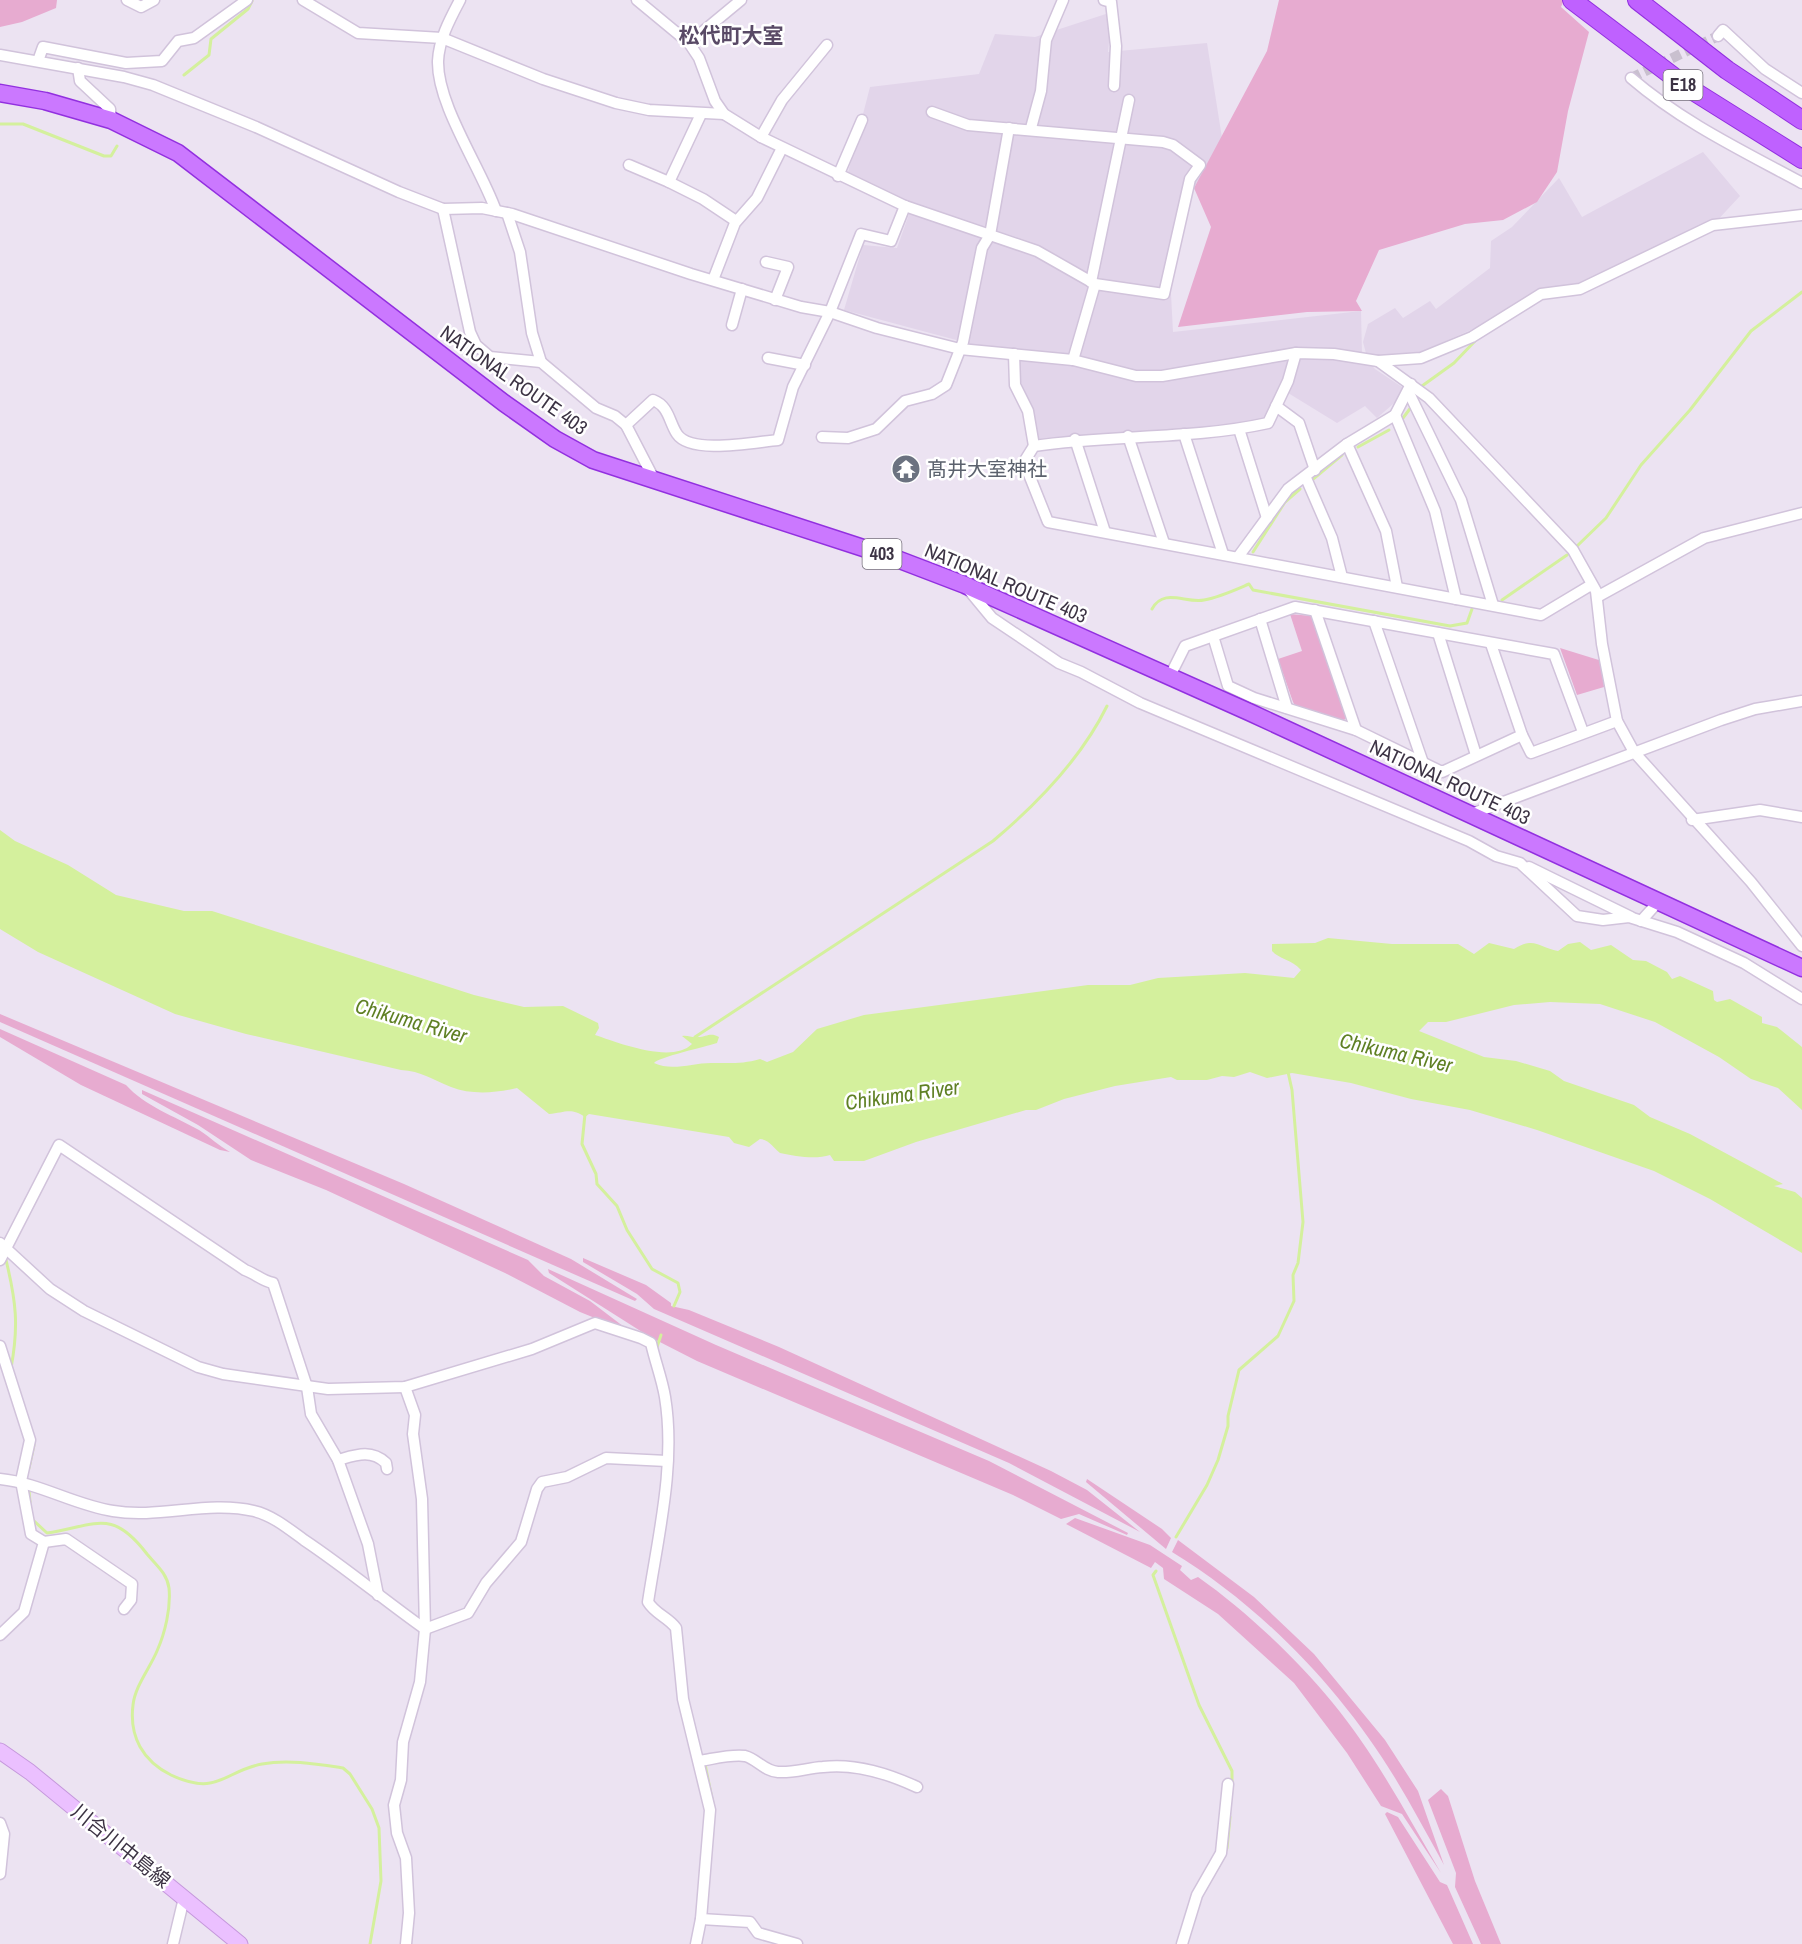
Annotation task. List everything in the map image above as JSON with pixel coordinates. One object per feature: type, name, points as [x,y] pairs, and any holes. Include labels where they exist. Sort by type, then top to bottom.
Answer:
[{"type":"highway","name":"E18","points":[[1572,0],[1687,87],[1802,159]]},
{"type":"highway","name":"E18","points":[[1637,0],[1727,70],[1802,120]]},
{"type":"highway","name":"NATIONAL ROUTE 403","points":[[0,93],[45,101],[111,120],[178,153],[555,439],[593,460],[897,560],[965,585],[1802,968]]},
{"type":"main road","name":"川合川中島線","points":[[0,1750],[240,1944]]},
{"type":"street","points":[[127,0],[141,7],[154,0]]},
{"type":"street","points":[[38,61],[43,47],[126,63],[162,61],[178,40],[195,38],[247,0]]},
{"type":"street","points":[[303,0],[358,33],[442,38],[543,79],[616,103],[649,110],[723,114]]},
{"type":"street","points":[[460,0],[442,38],[438,60],[439,80],[445,99],[520,252],[532,333],[541,362],[596,408],[615,416],[626,425],[655,481]]},
{"type":"street","points":[[637,0],[689,43],[699,58],[715,101],[723,114],[760,137],[905,207],[1037,251],[1093,283],[1164,294],[1190,179],[1200,165],[1173,145],[1030,128],[968,125],[932,112]]},
{"type":"street","points":[[689,43],[741,0]]},
{"type":"street","points":[[1030,128],[1041,91],[1046,40],[1063,0]]},
{"type":"street","points":[[1104,0],[1111,2],[1116,46],[1114,86]]},
{"type":"street","points":[[1718,36],[1723,30],[1765,69],[1802,93]]},
{"type":"street","points":[[760,137],[782,100],[827,45]]},
{"type":"street","points":[[0,55],[78,68],[153,85],[256,127],[399,192],[443,209],[482,208],[502,212],[776,300],[830,312],[877,328],[960,349],[1073,360],[1136,376],[1162,376],[1296,353],[1334,354],[1378,361],[1420,358],[1472,337],[1541,294],[1580,288],[1713,225],[1802,215]]},
{"type":"street","points":[[78,68],[80,81],[110,109],[111,120]]},
{"type":"street","points":[[1631,78],[1656,100],[1694,124],[1802,183]]},
{"type":"street","points":[[1073,360],[1093,283],[1105,209],[1129,100]]},
{"type":"street","points":[[669,182],[701,114]]},
{"type":"street","points":[[838,176],[862,120]]},
{"type":"street","points":[[822,437],[848,438],[876,429],[905,400],[932,394],[946,385],[960,349],[982,248],[990,235],[1009,128]]},
{"type":"street","points":[[713,280],[736,221],[757,198],[782,148]]},
{"type":"street","points":[[629,165],[703,199],[736,221]]},
{"type":"street","points":[[626,425],[653,400],[663,405],[677,434],[689,444],[724,446],[778,440],[793,387],[830,312],[861,234],[891,241],[905,207]]},
{"type":"street","points":[[443,209],[470,332],[476,345],[490,357],[541,362]]},
{"type":"street","points":[[766,262],[788,267],[776,300]]},
{"type":"street","points":[[732,325],[742,289]]},
{"type":"street","points":[[1034,446],[1075,440],[1239,429],[1268,423],[1296,353]]},
{"type":"street","points":[[1014,354],[1015,385],[1028,411],[1034,446],[1024,462],[1048,522],[1541,615],[1591,585]]},
{"type":"street","points":[[768,358],[804,365]]},
{"type":"street","points":[[1378,361],[1410,387],[1429,398],[1573,550],[1597,597],[1602,644],[1617,721],[1634,752],[1692,820],[1751,882],[1802,946]]},
{"type":"street","points":[[1238,557],[1288,489],[1311,474],[1347,444],[1395,415],[1410,387]]},
{"type":"street","points":[[1410,387],[1461,500],[1493,605]]},
{"type":"street","points":[[1276,406],[1299,423],[1311,474],[1342,577]]},
{"type":"street","points":[[1395,415],[1435,510],[1456,598]]},
{"type":"street","points":[[1239,429],[1267,518]]},
{"type":"street","points":[[1184,434],[1223,554]]},
{"type":"street","points":[[1128,436],[1164,543]]},
{"type":"street","points":[[1075,440],[1105,532]]},
{"type":"street","points":[[1347,444],[1386,531],[1397,587]]},
{"type":"street","points":[[1597,597],[1704,538],[1802,513]]},
{"type":"street","points":[[965,585],[992,618],[1059,663],[1160,711],[1469,841],[1496,856],[1520,863],[1639,921]]},
{"type":"street","points":[[1169,678],[1185,646],[1295,607],[1554,654],[1583,732]]},
{"type":"street","points":[[1315,610],[1356,730]]},
{"type":"street","points":[[1260,619],[1287,708]]},
{"type":"street","points":[[1374,621],[1423,763]]},
{"type":"street","points":[[1438,633],[1476,755]]},
{"type":"street","points":[[1213,636],[1228,686],[1254,698],[1356,730],[1443,772],[1522,735]]},
{"type":"street","points":[[1491,644],[1522,735],[1531,753],[1617,721]]},
{"type":"street","points":[[1469,815],[1755,709],[1802,701]]},
{"type":"street","points":[[1692,820],[1760,810],[1802,817]]},
{"type":"street","points":[[1520,863],[1577,916],[1603,920],[1629,917],[1677,932],[1744,963],[1802,999]]},
{"type":"street","points":[[1639,921],[1659,901]]},
{"type":"street","points":[[0,1260],[3,1246],[59,1145],[245,1270],[263,1281],[273,1283],[307,1387],[311,1414],[338,1460],[368,1544],[378,1594]]},
{"type":"street","points":[[3,1246],[50,1289],[84,1311],[189,1363],[223,1374],[307,1387],[405,1388],[532,1348],[595,1323],[651,1343],[665,1397],[667,1461],[663,1510],[648,1602],[652,1610],[671,1620],[676,1629],[683,1699],[710,1810],[701,1919],[696,1944]]},
{"type":"street","points":[[0,1346],[30,1440],[21,1481],[31,1534],[44,1542],[66,1539],[132,1584],[134,1602],[124,1609]]},
{"type":"street","points":[[405,1388],[415,1415],[412,1434],[422,1499],[425,1629],[420,1682],[415,1691],[403,1742],[401,1780],[394,1805],[397,1833],[406,1858],[409,1913],[406,1944]]},
{"type":"street","points":[[338,1460],[374,1454],[386,1463],[387,1469]]},
{"type":"street","points":[[425,1629],[468,1613],[486,1583],[521,1542],[537,1489],[542,1482],[567,1477],[606,1458],[667,1461]]},
{"type":"street","points":[[0,1479],[21,1481],[111,1511],[136,1513],[224,1508],[254,1511],[279,1522],[425,1629]]},
{"type":"street","points":[[0,1635],[24,1612],[44,1542]]},
{"type":"street","points":[[699,1761],[746,1756],[767,1771],[788,1772],[843,1766],[867,1769],[917,1787]]},
{"type":"street","points":[[1182,1944],[1197,1895],[1221,1853],[1228,1784]]},
{"type":"street","points":[[0,1822],[4,1834],[0,1874]]},
{"type":"street","points":[[173,1944],[184,1898]]},
{"type":"street","points":[[701,1919],[750,1922],[758,1933],[797,1944]]},
{"type":"shaded area","points":[[0,0],[57,0],[56,8],[22,22],[0,27]]},
{"type":"shaded area","points":[[1279,0],[1564,0],[1561,7],[1589,32],[1568,111],[1557,172],[1537,202],[1503,220],[1465,224],[1379,250],[1356,301],[1362,311],[1307,312],[1178,327],[1211,227],[1194,188],[1267,51]]},
{"type":"shaded area","points":[[1112,12],[1108,52],[1207,43],[1222,138],[1194,188],[1189,186],[1170,275],[1173,332],[1361,311],[1362,354],[1375,369],[1408,391],[1377,418],[1365,406],[1337,423],[1280,388],[1268,423],[1186,433],[1124,432],[1034,446],[1030,403],[1020,380],[1018,355],[959,350],[960,341],[844,310],[863,245],[897,248],[913,203],[846,180],[870,87],[979,74],[995,34],[1035,37]]},
{"type":"shaded area","points":[[1703,152],[1740,196],[1713,225],[1411,356],[1367,357],[1363,342],[1368,324],[1395,308],[1403,318],[1430,301],[1436,309],[1490,268],[1491,241],[1512,227],[1559,178],[1582,217]]},
{"type":"shaded area","points":[[1290,614],[1312,616],[1347,717],[1341,723],[1296,707],[1293,702],[1278,659],[1302,651]]},
{"type":"shaded area","points":[[1560,648],[1602,661],[1604,687],[1577,695]]},
{"type":"shaded area","points":[[0,1014],[404,1184],[571,1259],[637,1299],[635,1301],[0,1022]]},
{"type":"shaded area","points":[[0,1029],[126,1085],[151,1105],[199,1130],[230,1152],[220,1150],[81,1085],[0,1037]]},
{"type":"shaded area","points":[[142,1090],[528,1260],[544,1276],[590,1301],[632,1333],[580,1312],[505,1273],[326,1190],[251,1160],[198,1125],[142,1094]]},
{"type":"shaded area","points":[[583,1258],[646,1285],[671,1303],[671,1306],[689,1310],[779,1347],[1051,1471],[1087,1490],[1140,1532],[1009,1463],[654,1309],[637,1294],[583,1262]]},
{"type":"shaded area","points":[[548,1269],[716,1345],[989,1461],[1128,1533],[1127,1535],[1079,1514],[1061,1519],[1013,1495],[697,1361],[650,1337],[549,1273]]},
{"type":"shaded area","points":[[1087,1479],[1162,1529],[1171,1538],[1166,1549],[1086,1482]]},
{"type":"shaded area","points":[[1075,1518],[1150,1545],[1182,1566],[1180,1570],[1191,1580],[1198,1577],[1252,1619],[1318,1685],[1348,1722],[1390,1785],[1441,1873],[1402,1814],[1381,1806],[1347,1753],[1294,1683],[1218,1614],[1164,1579],[1163,1568],[1155,1562],[1151,1568],[1066,1524]]},
{"type":"shaded area","points":[[1178,1540],[1254,1597],[1314,1654],[1385,1740],[1418,1791],[1444,1865],[1395,1778],[1350,1713],[1297,1652],[1267,1624],[1237,1598],[1172,1552]]},
{"type":"shaded area","points":[[1441,1789],[1448,1796],[1475,1881],[1501,1944],[1481,1944],[1455,1887],[1456,1873],[1428,1800]]},
{"type":"shaded area","points":[[1387,1812],[1398,1817],[1440,1882],[1447,1885],[1473,1944],[1453,1944],[1385,1814]]},
{"type":"water","name":"Chikuma River","points":[[0,830],[15,841],[68,865],[116,895],[184,911],[212,911],[474,995],[524,1007],[563,1006],[598,1023],[599,1028],[595,1035],[631,1047],[672,1052],[683,1050],[692,1044],[682,1036],[719,1037],[717,1043],[673,1055],[654,1063],[669,1067],[760,1059],[767,1062],[793,1052],[817,1029],[864,1015],[1088,985],[1130,985],[1158,978],[1245,973],[1294,978],[1301,970],[1275,954],[1272,951],[1272,944],[1315,943],[1328,938],[1392,944],[1458,944],[1474,954],[1489,943],[1514,949],[1532,943],[1558,951],[1568,944],[1580,942],[1591,950],[1611,945],[1633,960],[1646,961],[1667,972],[1672,979],[1680,976],[1713,991],[1714,1000],[1717,1002],[1730,999],[1762,1017],[1762,1023],[1777,1027],[1802,1047],[1802,1110],[1778,1088],[1751,1079],[1719,1057],[1655,1022],[1600,1004],[1550,1002],[1514,1005],[1446,1022],[1428,1022],[1419,1031],[1484,1057],[1516,1061],[1550,1071],[1564,1081],[1634,1105],[1650,1117],[1690,1134],[1783,1184],[1774,1186],[1795,1192],[1802,1198],[1802,1253],[1710,1199],[1654,1171],[1537,1130],[1470,1110],[1411,1099],[1351,1083],[1292,1073],[1267,1078],[1250,1072],[1234,1077],[1222,1076],[1207,1080],[1177,1080],[1171,1077],[1115,1086],[916,1142],[864,1161],[834,1161],[830,1155],[812,1157],[780,1153],[769,1143],[760,1139],[749,1147],[734,1143],[729,1137],[589,1114],[585,1117],[571,1111],[549,1114],[517,1088],[484,1092],[459,1090],[415,1072],[246,1034],[175,1014],[38,952],[0,929]]},
{"type":"waterway","points":[[184,75],[209,55],[211,39],[248,9],[252,1]]},
{"type":"waterway","points":[[0,124],[23,124],[104,156],[111,156],[117,146]]},
{"type":"waterway","points":[[1576,547],[1606,518],[1641,465],[1690,410],[1751,331],[1802,292]]},
{"type":"waterway","points":[[1422,386],[1454,363],[1475,341]]},
{"type":"waterway","points":[[1403,418],[1412,406]]},
{"type":"waterway","points":[[1358,447],[1389,430]]},
{"type":"waterway","points":[[1312,480],[1342,455]]},
{"type":"waterway","points":[[1253,552],[1285,502],[1300,489]]},
{"type":"waterway","points":[[1502,600],[1567,555]]},
{"type":"waterway","points":[[1152,609],[1157,602],[1163,599],[1204,600],[1249,584],[1253,590],[1450,626],[1467,623],[1472,609]]},
{"type":"waterway","points":[[696,1040],[695,1037],[993,841],[1057,779],[1085,743],[1107,706]]},
{"type":"waterway","points":[[1176,1537],[1207,1485],[1218,1460],[1228,1426],[1228,1416],[1239,1370],[1278,1336],[1294,1301],[1293,1275],[1298,1263],[1303,1222],[1292,1090],[1288,1072]]},
{"type":"waterway","points":[[585,1114],[582,1144],[596,1174],[597,1184],[617,1206],[627,1230],[652,1269],[678,1283],[680,1292],[674,1306]]},
{"type":"waterway","points":[[6,1260],[15,1314],[15,1339],[11,1368]]},
{"type":"waterway","points":[[657,1347],[661,1335]]},
{"type":"waterway","points":[[29,1468],[34,1445]]},
{"type":"waterway","points":[[29,1490],[30,1502]]},
{"type":"waterway","points":[[33,1520],[47,1533],[91,1524],[113,1525],[124,1530],[135,1540],[166,1578],[169,1596],[165,1628],[157,1651],[134,1698],[132,1717],[140,1747],[153,1763],[171,1775],[200,1784],[220,1780],[249,1767],[272,1763],[323,1765],[343,1768],[350,1774],[372,1809],[379,1828],[381,1881],[370,1944]]},
{"type":"waterway","points":[[1156,1571],[1153,1575],[1199,1705],[1232,1771],[1232,1784]]},
{"type":"waterway","points":[[705,1764],[714,1809]]},
{"type":"waterway","points":[[1218,1868],[1227,1848],[1230,1817]]},
{"type":"tunnel","points":[[1631,78],[1718,36]]},
{"type":"place","name":"髙井大室神社","points":[[906,469]]},
{"type":"district","name":"松代町大室","points":[[731,36]]}]
